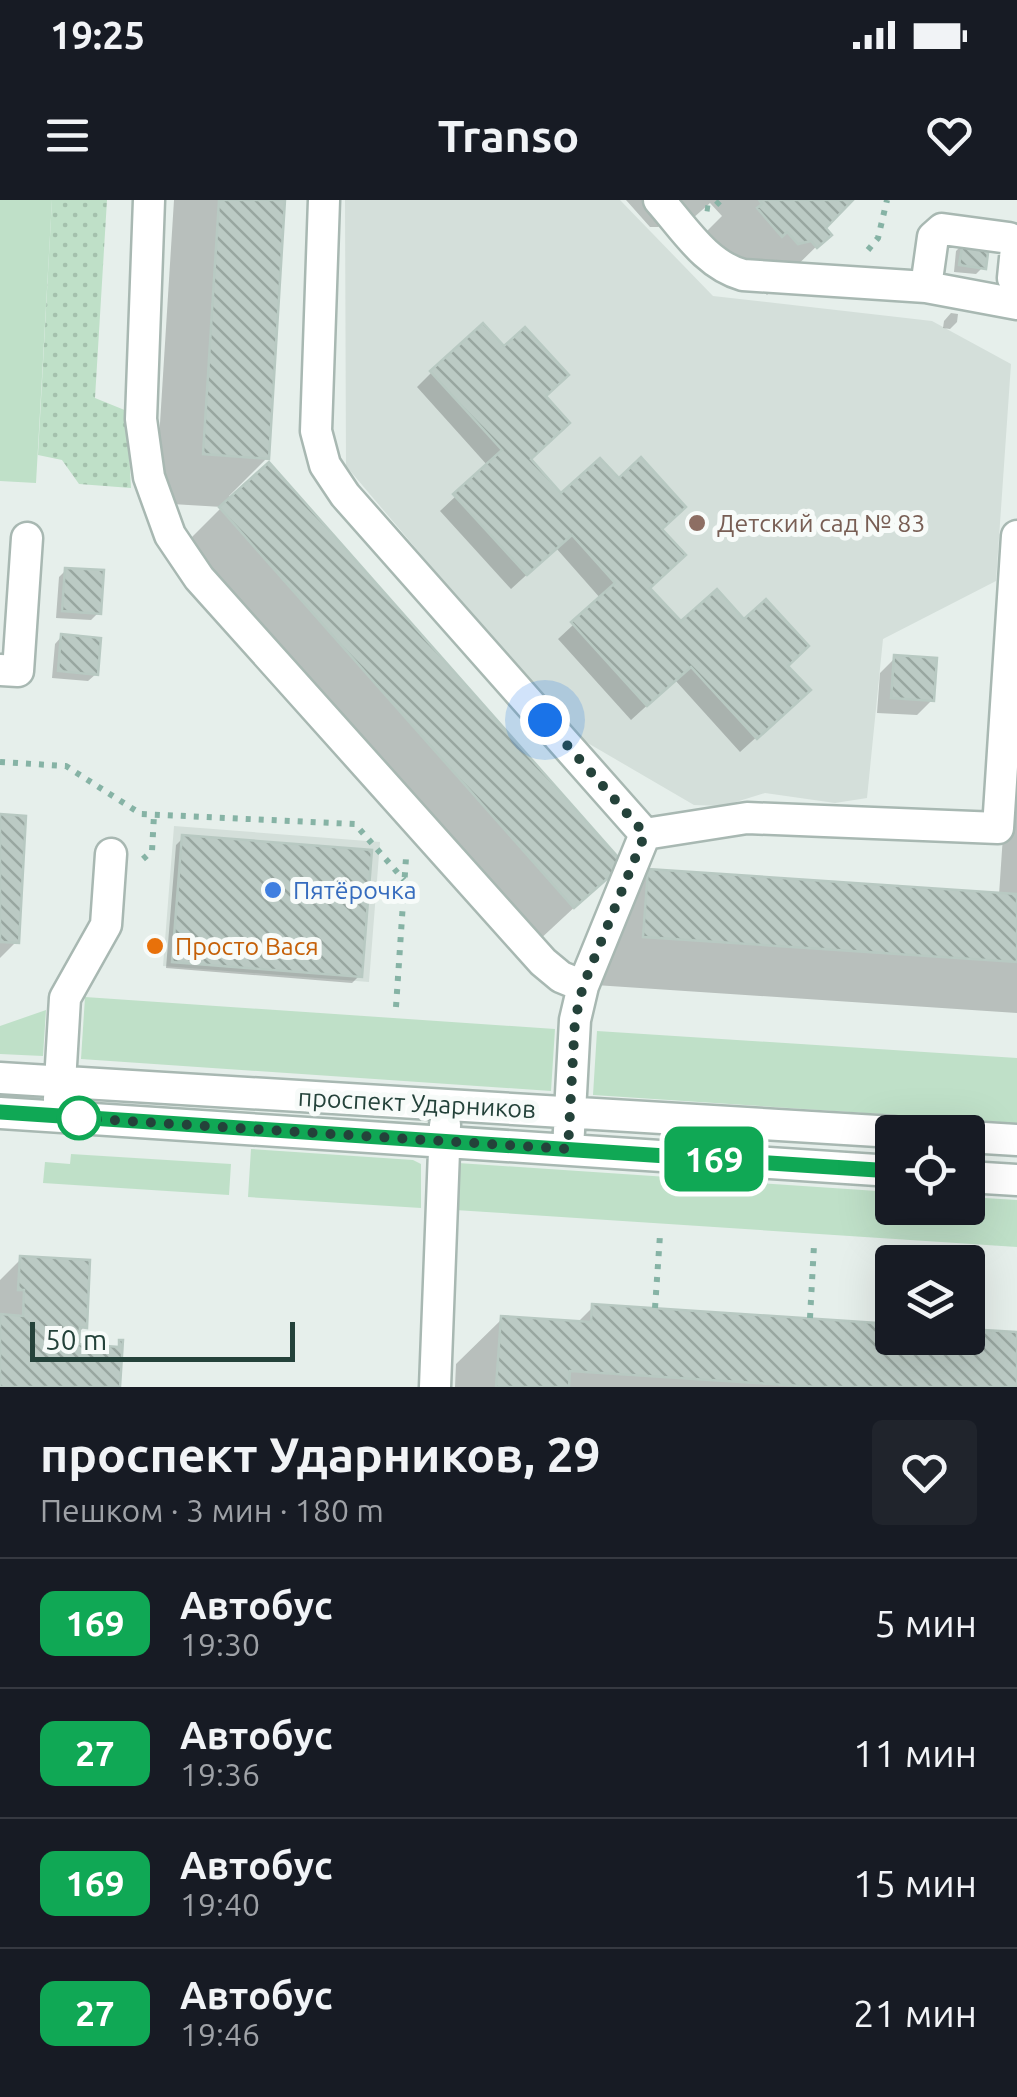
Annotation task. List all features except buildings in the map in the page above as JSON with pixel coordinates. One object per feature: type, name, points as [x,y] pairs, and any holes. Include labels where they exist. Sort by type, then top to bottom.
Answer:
[{"type":"street","points":[[149,200],[141,419],[148,477],[170,535],[198,578],[543,962],[561,977],[583,986]]},
{"type":"street","points":[[324,200],[316,431],[326,465],[344,495],[645,834]]},
{"type":"street","points":[[660,200],[713,261],[743,275],[840,280],[926,286],[1015,291],[1016,248],[1009,238],[942,229],[932,236],[926,286]]},
{"type":"street","points":[[645,834],[747,818],[998,828],[1017,536]]},
{"type":"street","points":[[0,670],[18,670],[27,538]]},
{"type":"street","points":[[568,1149],[575,1020],[583,986],[645,834]]},
{"type":"street","points":[[58,1116],[65,998],[106,925],[111,854]]},
{"type":"street","name":"проспект Ударников","points":[[0,1078],[875,1131]]},
{"type":"street","points":[[435,1387],[446,1104]]},
{"type":"street","name":"проспект Ударников","points":[[0,1112],[875,1171]]},
{"type":"street","points":[[985,1138],[1017,1140]]},
{"type":"street","points":[[985,1177],[1017,1180]]},
{"type":"path","points":[[840,280],[878,238],[887,200]]},
{"type":"path","points":[[0,762],[66,766],[142,814],[354,824],[404,880]]},
{"type":"path","points":[[396,1007],[409,812]]},
{"type":"path","points":[[152,851],[154,815]]},
{"type":"path","points":[[655,1308],[660,1235]]},
{"type":"path","points":[[810,1318],[814,1245]]},
{"type":"shaded area","name":"Детский сад № 83","points":[[345,200],[620,200],[713,296],[932,321],[1011,364],[996,581],[883,639],[867,798],[835,803],[765,793],[723,806],[694,805],[574,735],[346,466]]},
{"type":"shaded area","name":"Пятёрочка","points":[[174,826],[380,842],[369,982],[163,966]]},
{"type":"green space","points":[[0,200],[52,200],[36,483],[0,481]]},
{"type":"green space","points":[[52,200],[107,200],[95,398],[127,411],[131,488],[79,484],[62,460],[38,455]]},
{"type":"green space","points":[[85,997],[555,1029],[551,1091],[81,1059]]},
{"type":"green space","points":[[46,1010],[43,1056],[0,1054],[0,1026]]},
{"type":"green space","points":[[597,1031],[1017,1058],[1017,1123],[985,1121],[985,1115],[896,1115],[593,1095]]},
{"type":"green space","points":[[251,1149],[413,1160],[421,1164],[421,1208],[248,1197]]},
{"type":"green space","points":[[71,1154],[231,1164],[229,1195],[43,1183],[45,1162],[70,1164]]},
{"type":"green space","points":[[458,1163],[875,1191],[875,1225],[985,1225],[985,1198],[1017,1200],[1017,1247],[455,1210]]},
{"type":"bus line","name":"169","points":[[0,1112],[875,1170]]},
{"type":"place","name":"Детский сад № 83","points":[[697,523]]},
{"type":"place","name":"Пятёрочка","points":[[273,890]]},
{"type":"place","name":"Просто Вася","points":[[155,946]]},
{"type":"route","points":[[79,1118],[568,1149],[575,1020],[583,986],[645,834],[545,720]]}]
